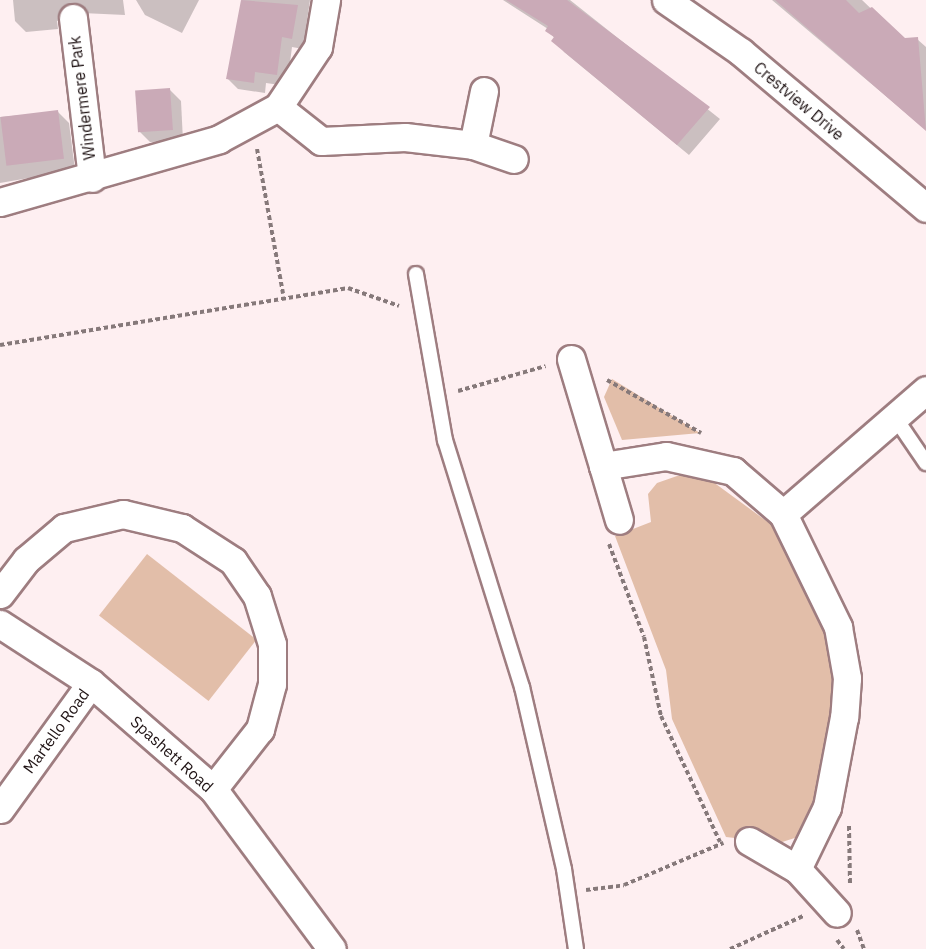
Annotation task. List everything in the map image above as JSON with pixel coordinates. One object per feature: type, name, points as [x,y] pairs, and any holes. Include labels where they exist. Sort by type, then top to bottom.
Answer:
[{"type":"street","name":"Windermere Park","points":[[0,202],[92,178],[219,139],[278,107],[318,47],[326,0]]},
{"type":"street","name":"Crestview Drive","points":[[666,0],[741,52],[926,208]]},
{"type":"street","name":"Windermere Park","points":[[73,18],[92,178]]},
{"type":"street","points":[[473,144],[484,91]]},
{"type":"street","points":[[278,107],[321,141],[405,137],[473,144],[514,159]]},
{"type":"street","points":[[571,359],[619,520]]},
{"type":"street","points":[[783,514],[926,390]]},
{"type":"street","points":[[603,466],[666,456],[708,462],[733,471],[783,514],[838,627],[848,678],[827,807],[797,869]]},
{"type":"street","points":[[0,594],[26,560],[63,528],[123,514],[183,528],[233,561],[257,596],[273,644],[272,684],[260,729],[213,789]]},
{"type":"street","name":"Spashett Road","points":[[0,624],[92,683],[213,789],[332,949]]},
{"type":"street","name":"Martello Road","points":[[0,809],[92,683]]},
{"type":"street","points":[[749,842],[797,869],[844,917]]},
{"type":"lane","points":[[416,274],[445,440],[522,687],[568,893],[576,949]]},
{"type":"lane","points":[[894,416],[926,463]]},
{"type":"path","points":[[252,122],[283,294]]},
{"type":"path","points":[[0,345],[283,294],[348,288],[400,306],[422,307]]},
{"type":"path","points":[[437,397],[571,359]]},
{"type":"path","points":[[580,388],[612,379],[711,440],[708,462]]},
{"type":"path","points":[[619,520],[604,530],[644,637],[661,716],[721,843]]},
{"type":"path","points":[[844,949],[849,815]]},
{"type":"path","points":[[568,893],[624,885],[721,843],[749,842]]},
{"type":"path","points":[[730,949],[811,913]]},
{"type":"path","points":[[844,917],[864,949]]},
{"type":"shaded area","points":[[612,379],[700,433],[622,440],[604,397]]},
{"type":"shaded area","points":[[677,476],[705,476],[776,528],[825,614],[840,678],[827,776],[801,836],[779,843],[726,837],[672,719],[666,670],[615,536],[651,522],[648,494],[657,483]]},
{"type":"shaded area","points":[[147,554],[257,640],[209,701],[99,615]]},
{"type":"building","points":[[241,0],[298,5],[292,39],[282,37],[277,75],[255,72],[254,83],[226,79]]},
{"type":"building","points":[[506,0],[567,0],[710,107],[677,145],[551,41],[554,37],[545,31],[548,26]]},
{"type":"building","points":[[775,0],[846,0],[859,13],[872,7],[905,38],[918,37],[926,131]]},
{"type":"building","points":[[170,88],[173,130],[138,132],[135,90]]},
{"type":"building","points":[[58,110],[64,159],[6,166],[0,117]]}]
